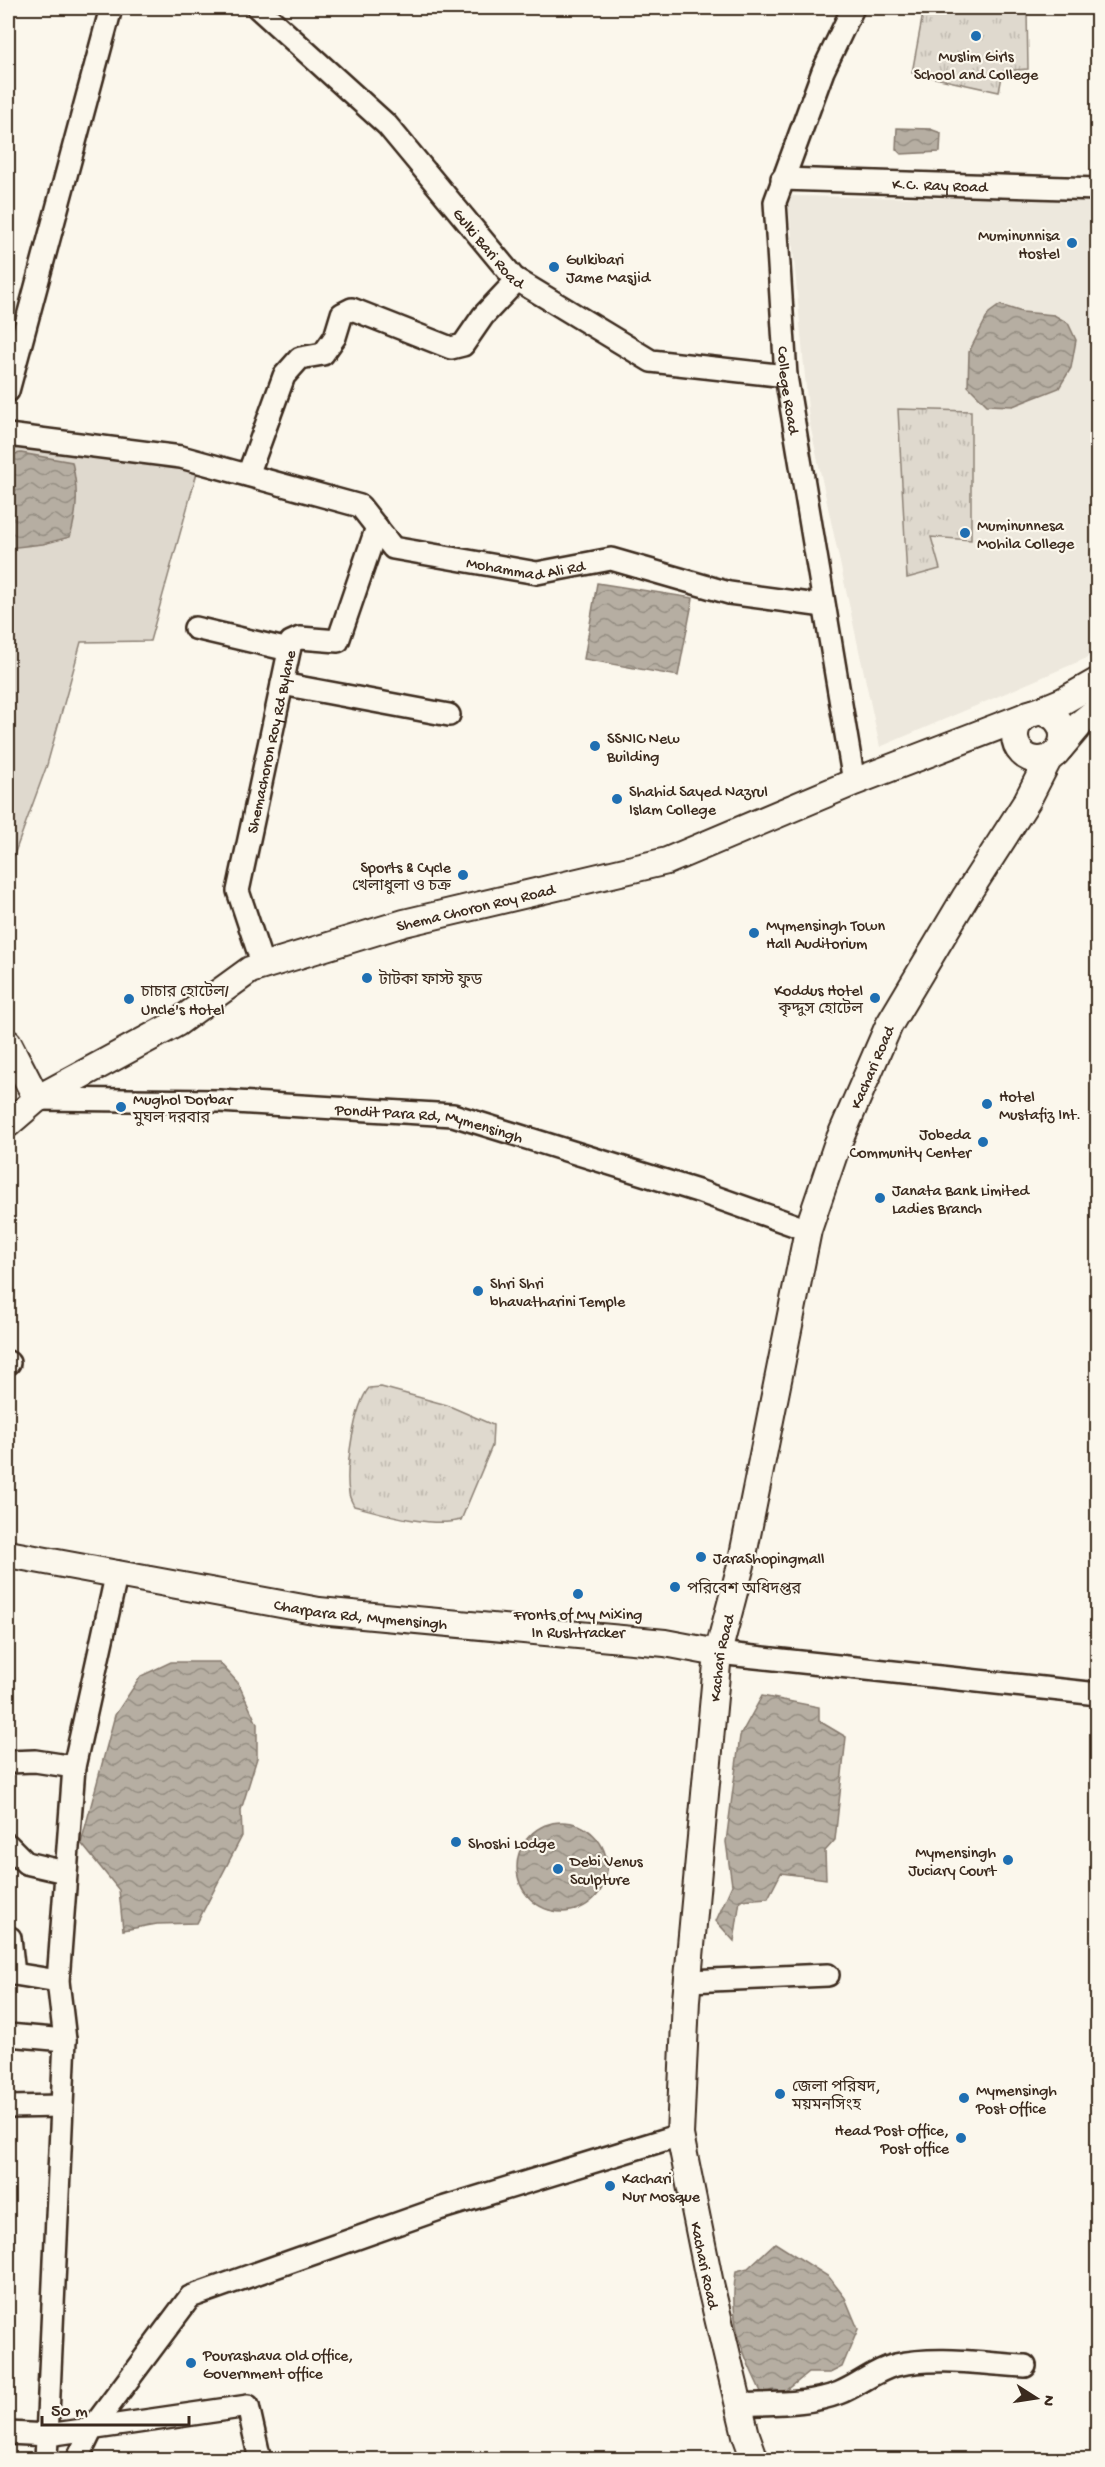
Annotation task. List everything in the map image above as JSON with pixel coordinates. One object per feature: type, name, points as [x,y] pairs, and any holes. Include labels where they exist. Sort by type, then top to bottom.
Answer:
[{"type":"main road","points":[[1030,714],[1049,714],[1060,724],[1063,739],[1038,751],[1017,728],[1030,714],[1063,701],[1098,681]]},
{"type":"main road","name":"Kachari Road","points":[[755,2460],[738,2405],[710,2284],[680,2135],[688,1982],[718,1653],[741,1565],[808,1230],[837,1145],[890,1025],[966,896],[1027,801],[1038,751],[1098,709]]},
{"type":"main road","name":"Shema Choron Roy Road","points":[[8,1124],[37,1099],[177,1023],[250,970],[404,923],[667,861],[854,783],[1030,714]]},
{"type":"main road","name":"Shema Choron Roy Road","points":[[967,739],[1000,739],[1038,751]]},
{"type":"main road","points":[[8,1043],[37,1099]]},
{"type":"main road","name":"Charpara Rd, Mymensingh","points":[[8,1554],[117,1572],[319,1611],[664,1643],[718,1653]]},
{"type":"street","points":[[8,391],[111,8]]},
{"type":"street","name":"Gulki Bari Road","points":[[258,8],[387,125],[517,279],[651,361],[786,376]]},
{"type":"street","name":"College Road","points":[[853,8],[823,70],[782,179],[776,202],[786,376],[854,783]]},
{"type":"street","name":"K.C. Ray Road","points":[[782,179],[1098,189]]},
{"type":"street","points":[[248,475],[284,376],[300,358],[323,354],[334,338],[342,314],[352,309],[452,348],[463,345],[483,316],[517,279]]},
{"type":"street","name":"Mohammad Ali Rd","points":[[8,435],[181,457],[360,506],[393,548],[537,573],[611,560],[729,593],[824,606]]},
{"type":"street","name":"Shemachoron Roy Rd Bylane","points":[[263,966],[238,891],[291,642],[300,638],[338,641],[377,527]]},
{"type":"street","points":[[195,627],[289,650]]},
{"type":"street","points":[[282,684],[449,715]]},
{"type":"street","name":"Pondit Para Rd, Mymensingh","points":[[37,1099],[219,1101],[453,1115],[690,1188],[808,1230]]},
{"type":"street","points":[[46,2460],[65,2040],[58,1981],[65,1872],[75,1767],[117,1572]]},
{"type":"street","points":[[718,1653],[1098,1694]]},
{"type":"street","points":[[8,1762],[35,1761],[75,1767]]},
{"type":"street","points":[[8,1845],[26,1863],[65,1872]]},
{"type":"street","points":[[8,1937],[10,1938],[11,1973],[58,1981]]},
{"type":"street","points":[[688,1982],[828,1975]]},
{"type":"street","points":[[8,2036],[65,2040]]},
{"type":"street","points":[[8,2107],[62,2106]]},
{"type":"street","points":[[77,2460],[93,2427],[190,2298],[439,2209],[680,2135]]},
{"type":"street","points":[[738,2405],[821,2397],[839,2392],[873,2373],[897,2365],[935,2362],[1025,2366]]},
{"type":"street","points":[[8,2433],[48,2435],[248,2406],[260,2460]]},
{"type":"shaded area","name":"Muminunnesa Mohila College","points":[[788,196],[1097,200],[1097,646],[1087,658],[880,747],[809,420]]},
{"type":"green space","points":[[924,8],[1014,8],[1027,11],[1028,69],[1003,71],[999,92],[912,73]]},
{"type":"green space","points":[[898,409],[971,411],[971,540],[931,537],[940,569],[907,578]]},
{"type":"green space","points":[[8,443],[200,462],[150,641],[81,642],[47,765],[14,855],[8,855]]},
{"type":"green space","points":[[381,1387],[447,1405],[493,1425],[492,1446],[461,1520],[422,1521],[354,1506],[350,1496],[348,1469],[355,1423],[369,1388]]},
{"type":"water","points":[[897,128],[930,129],[941,133],[940,152],[901,154],[896,149]]},
{"type":"water","points":[[1000,305],[1022,312],[1054,315],[1068,323],[1076,340],[1071,368],[1059,388],[1013,406],[987,405],[968,386],[969,352],[989,313]]},
{"type":"water","points":[[21,453],[72,462],[76,499],[75,518],[70,537],[43,544],[8,548],[8,455]]},
{"type":"water","points":[[597,583],[693,598],[678,676],[584,659]]},
{"type":"water","points":[[171,1662],[219,1662],[238,1683],[257,1724],[257,1758],[241,1810],[242,1836],[197,1923],[157,1924],[123,1930],[119,1890],[81,1843],[115,1715],[141,1676]]},
{"type":"water","points":[[762,1696],[819,1707],[819,1721],[846,1737],[835,1840],[825,1851],[826,1879],[781,1873],[768,1898],[740,1900],[734,1941],[716,1921],[732,1885],[726,1842],[740,1736]]},
{"type":"water","points":[[562,1822],[579,1825],[594,1835],[604,1850],[607,1867],[604,1884],[594,1899],[579,1909],[562,1912],[545,1909],[530,1899],[520,1884],[517,1867],[520,1850],[530,1835],[545,1825]]},
{"type":"water","points":[[775,2243],[829,2277],[845,2298],[858,2329],[842,2367],[830,2373],[808,2373],[781,2395],[764,2398],[739,2337],[734,2290],[736,2271],[748,2268]]},
{"type":"place","name":"Muslim Girls School and College","points":[[976,36]]},
{"type":"place","name":"Muminunnisa Hostel","points":[[1072,243]]},
{"type":"place","name":"Gulkibari Jame Masjid","points":[[554,267]]},
{"type":"place","name":"Muminunnesa Mohila College","points":[[965,533]]},
{"type":"place","name":"SSNIC New Building","points":[[595,746]]},
{"type":"place","name":"Shahid Sayed Nazrul Islam College","points":[[617,799]]},
{"type":"place","name":"Sports & Cycle খেলাধুলা ও চক্র","points":[[463,875]]},
{"type":"place","name":"Mymensingh Town Hall Auditorium","points":[[754,933]]},
{"type":"place","name":"টাটকা ফাস্ট ফুড","points":[[367,978]]},
{"type":"place","name":"Koddus Hotel কৃদ্দুস হোটেল","points":[[875,998]]},
{"type":"place","name":"চাচার হোটেল/ Uncle's Hotel","points":[[129,999]]},
{"type":"place","name":"Hotel Mustafiz Int.","points":[[987,1104]]},
{"type":"place","name":"Mughol Dorbar মুঘল দরবার","points":[[121,1107]]},
{"type":"place","name":"Jobeda Community Center","points":[[983,1142]]},
{"type":"place","name":"Janata Bank Limited Ladies Branch","points":[[880,1198]]},
{"type":"place","name":"Shri Shri bhavatharini Temple","points":[[478,1291]]},
{"type":"place","name":"JaraShopingmall","points":[[701,1557]]},
{"type":"place","name":"পরিবেশ অধিদপ্তর","points":[[675,1587]]},
{"type":"place","name":"Fronts of My Mixing In Rushtracker","points":[[578,1594]]},
{"type":"place","name":"Shoshi Lodge","points":[[456,1842]]},
{"type":"place","name":"Mymensingh Juciary Court","points":[[1008,1860]]},
{"type":"place","name":"Debi Venus Sculpture","points":[[558,1869]]},
{"type":"place","name":"জেলা পরিষদ, ময়মনসিংহ","points":[[780,2094]]},
{"type":"place","name":"Mymensingh Post Office","points":[[964,2098]]},
{"type":"place","name":"Head Post Office, Post office","points":[[961,2138]]},
{"type":"place","name":"Kachari Nur Mosque","points":[[610,2186]]},
{"type":"place","name":"Pourashava Old Office, Government office","points":[[191,2363]]}]
